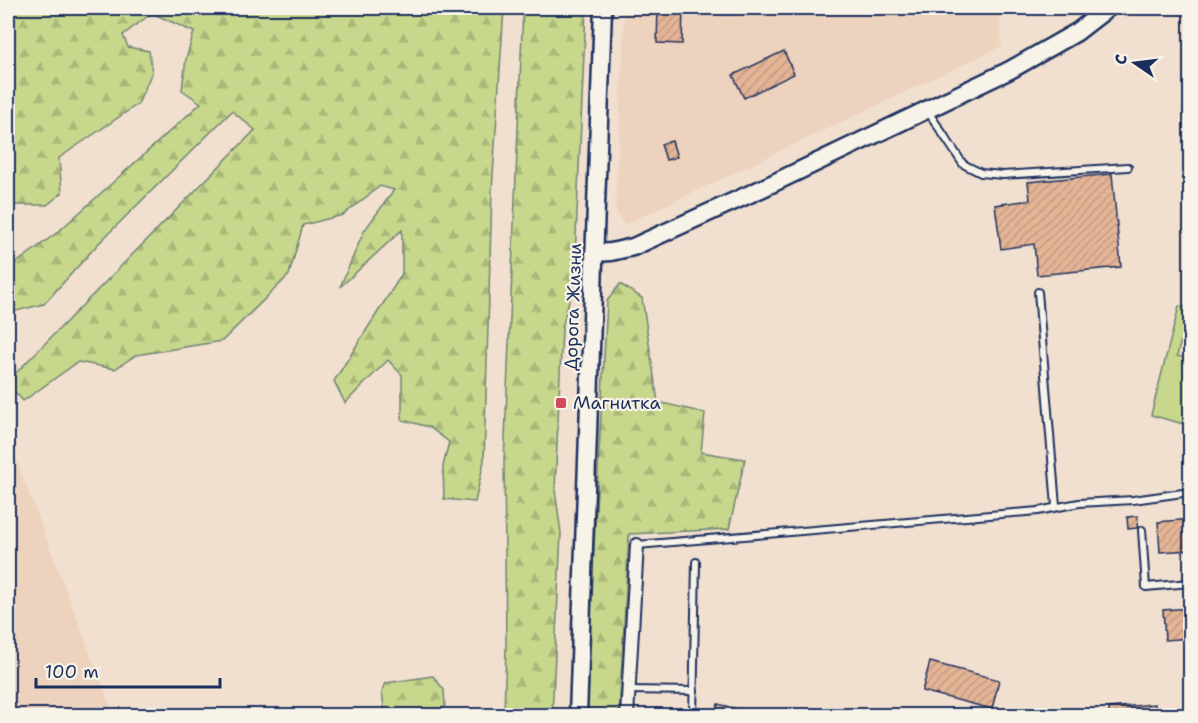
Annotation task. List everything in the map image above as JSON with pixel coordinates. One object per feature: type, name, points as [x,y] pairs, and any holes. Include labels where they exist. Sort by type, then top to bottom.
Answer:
[{"type":"main road","name":"Дорога Жизни","points":[[578,716],[603,8]]},
{"type":"main road","points":[[594,253],[633,247],[1010,70],[1077,32],[1108,8]]},
{"type":"street","points":[[627,716],[637,545]]},
{"type":"lane","points":[[927,109],[963,164],[981,173],[1003,175],[1128,168]]},
{"type":"lane","points":[[1038,292],[1056,506]]},
{"type":"lane","points":[[637,545],[1038,511],[1056,506],[1191,492]]},
{"type":"lane","points":[[1142,530],[1146,587],[1191,583]]},
{"type":"lane","points":[[693,716],[696,562]]},
{"type":"lane","points":[[628,690],[694,691]]},
{"type":"shaded area","points":[[625,8],[999,8],[1002,46],[624,225],[615,209]]},
{"type":"shaded area","points":[[8,438],[114,715],[8,715]]},
{"type":"green space","points":[[8,8],[504,8],[492,191],[484,461],[475,502],[444,499],[443,466],[449,442],[429,427],[402,420],[402,375],[388,360],[345,403],[334,381],[402,274],[402,230],[340,287],[364,231],[394,190],[380,186],[343,215],[303,225],[289,275],[222,341],[136,355],[115,369],[78,362],[23,401],[8,381],[255,130],[232,111],[98,244],[44,304],[12,312],[8,306],[8,279],[11,267],[59,231],[201,103],[182,90],[186,59],[194,32],[152,13],[123,35],[128,47],[149,51],[152,72],[138,104],[59,158],[62,193],[47,205],[11,205],[8,208]]},
{"type":"green space","points":[[523,8],[586,8],[574,282],[562,328],[555,490],[561,533],[552,716],[504,715],[506,645],[504,462]]},
{"type":"green space","points":[[620,284],[642,298],[658,402],[705,413],[701,452],[745,459],[729,529],[629,534],[619,715],[585,716],[607,301]]},
{"type":"green space","points":[[1179,306],[1189,308],[1177,356],[1190,359],[1190,412],[1187,425],[1151,415]]},
{"type":"green space","points":[[433,676],[444,690],[445,706],[438,715],[385,715],[382,692],[386,683]]},
{"type":"building","points":[[658,8],[683,8],[682,44],[657,43]]},
{"type":"building","points":[[784,51],[794,74],[744,98],[733,75]]},
{"type":"building","points":[[672,141],[677,157],[666,160],[661,144]]},
{"type":"building","points":[[1112,174],[1121,267],[1037,275],[1034,244],[1001,249],[995,205],[1030,200],[1028,182]]},
{"type":"building","points":[[1138,516],[1137,528],[1128,529],[1127,517]]},
{"type":"building","points":[[1191,519],[1191,550],[1160,552],[1158,522]]},
{"type":"building","points":[[1191,608],[1191,638],[1165,640],[1163,610]]},
{"type":"building","points":[[930,662],[999,680],[992,709],[922,691]]},
{"type":"building","points":[[718,704],[749,712],[749,716],[715,716]]},
{"type":"building","points":[[1155,704],[1156,716],[1109,716],[1109,708]]},
{"type":"place","name":"Магнитка","points":[[561,403]]}]
